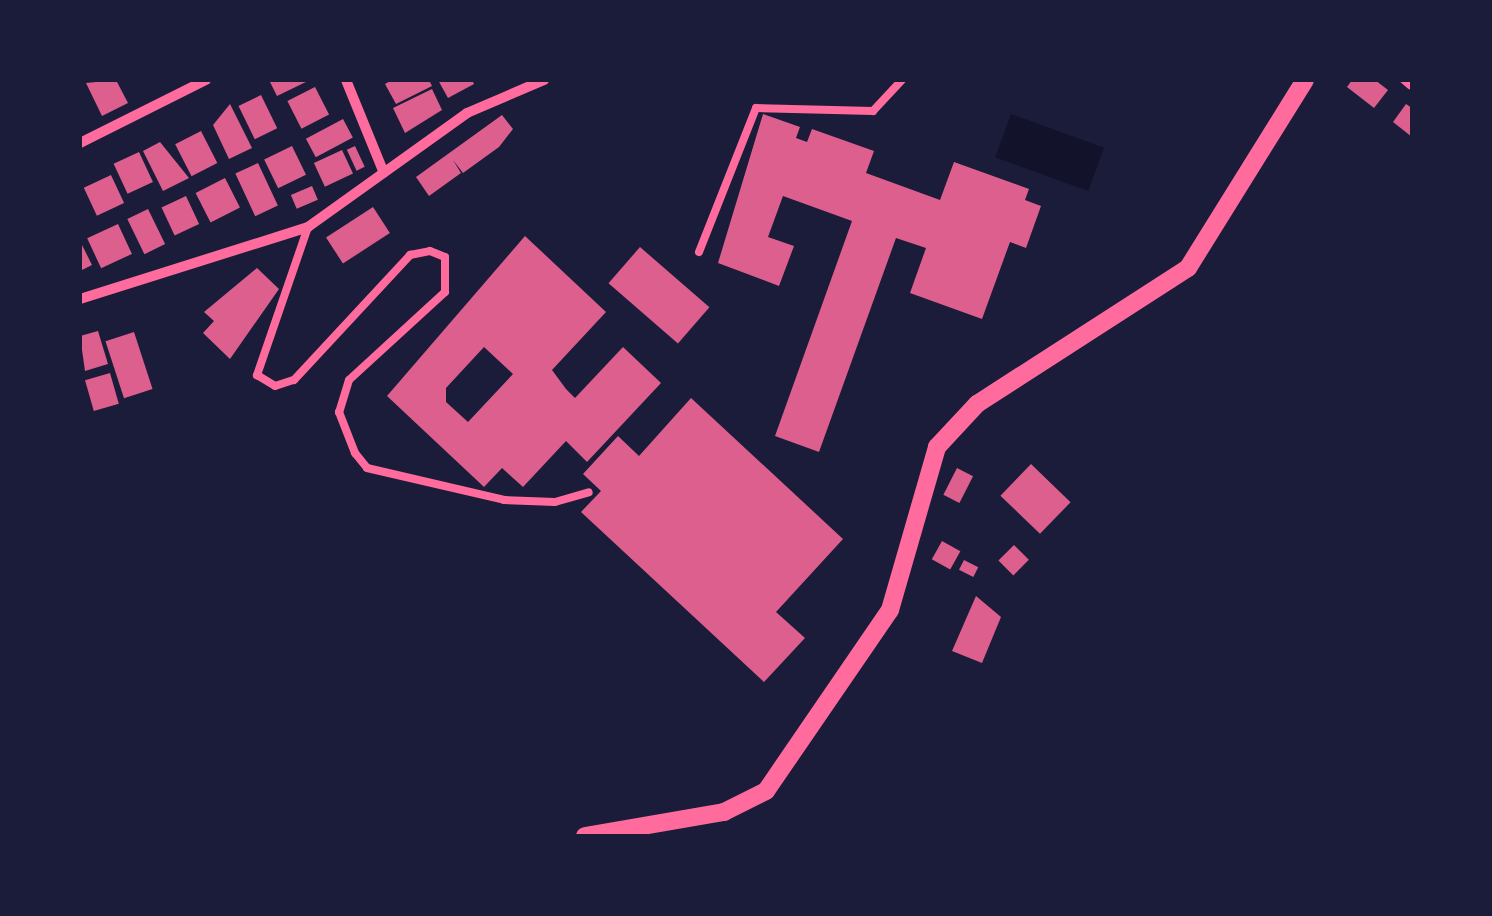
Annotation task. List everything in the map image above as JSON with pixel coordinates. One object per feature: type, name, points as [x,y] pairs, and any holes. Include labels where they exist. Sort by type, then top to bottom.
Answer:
[{"type":"street","points":[[346,80],[384,173]]},
{"type":"street","points":[[80,299],[308,227],[467,113],[544,80]]},
{"type":"street","points":[[584,836],[724,812],[766,791],[890,610],[938,447],[977,404],[1188,268],[1304,80]]},
{"type":"street","points":[[80,143],[198,82]]},
{"type":"lane","points":[[699,252],[756,108],[766,101],[873,111],[902,80]]},
{"type":"lane","points":[[308,227],[257,376],[276,386],[294,380],[410,255],[430,251],[445,256],[445,292],[350,380],[339,412],[355,452],[367,468],[504,500],[554,502],[589,492]]},
{"type":"shaded area","points":[[1011,114],[1104,148],[1088,191],[995,157]]},
{"type":"building","points":[[116,80],[128,103],[102,116],[86,83]]},
{"type":"building","points":[[269,80],[310,80],[277,96]]},
{"type":"building","points":[[392,80],[429,80],[432,86],[396,104],[385,84]]},
{"type":"building","points":[[438,80],[472,80],[474,84],[448,98]]},
{"type":"building","points":[[1352,80],[1375,80],[1388,90],[1374,108],[1347,87]]},
{"type":"building","points":[[315,87],[329,115],[301,129],[287,101]]},
{"type":"building","points":[[432,89],[442,110],[405,133],[393,108]]},
{"type":"building","points":[[261,95],[277,128],[255,139],[239,106]]},
{"type":"building","points":[[230,104],[252,148],[229,159],[213,125]]},
{"type":"building","points":[[1406,104],[1412,108],[1412,137],[1393,122]]},
{"type":"building","points":[[763,114],[800,127],[796,138],[807,142],[812,129],[874,151],[866,173],[940,200],[954,162],[1029,189],[1025,200],[1041,206],[1026,248],[1010,242],[982,319],[910,293],[926,248],[896,238],[819,452],[775,436],[852,221],[783,196],[768,237],[794,246],[779,286],[718,263]]},
{"type":"building","points":[[502,115],[513,129],[499,147],[463,173],[453,160],[461,173],[429,196],[416,177]]},
{"type":"building","points":[[343,119],[353,138],[316,157],[306,139]]},
{"type":"building","points":[[201,131],[217,163],[192,176],[175,144]]},
{"type":"building","points":[[160,142],[189,178],[163,191],[143,151]]},
{"type":"building","points":[[292,146],[306,175],[278,188],[264,160]]},
{"type":"building","points":[[355,146],[365,167],[357,171],[347,150]]},
{"type":"building","points":[[342,150],[353,174],[325,187],[314,163]]},
{"type":"building","points":[[139,152],[153,182],[128,194],[114,164]]},
{"type":"building","points":[[258,163],[278,206],[255,216],[235,174]]},
{"type":"building","points":[[111,175],[124,203],[97,216],[84,188]]},
{"type":"building","points":[[225,178],[240,207],[211,222],[196,193]]},
{"type":"building","points":[[312,186],[318,200],[297,209],[291,195]]},
{"type":"building","points":[[186,196],[199,224],[175,236],[162,207]]},
{"type":"building","points":[[373,207],[390,233],[343,263],[326,237]]},
{"type":"building","points":[[148,209],[165,244],[144,254],[127,219]]},
{"type":"building","points":[[118,224],[132,254],[101,268],[87,238]]},
{"type":"building","points":[[525,236],[606,312],[552,370],[566,389],[575,398],[623,347],[661,383],[587,462],[566,441],[523,487],[502,468],[484,487],[387,396]],"holes":[[[484,347],[513,374],[468,422],[446,402],[446,388]]]},
{"type":"building","points":[[80,241],[92,265],[80,271]]},
{"type":"building","points":[[640,247],[709,307],[678,344],[609,283]]},
{"type":"building","points":[[257,268],[279,289],[230,359],[203,333],[214,321],[204,312]]},
{"type":"building","points":[[98,331],[108,364],[85,371],[80,336]]},
{"type":"building","points":[[134,332],[153,389],[124,398],[105,341]]},
{"type":"building","points":[[110,373],[119,404],[94,411],[85,380]]},
{"type":"building","points":[[691,398],[843,539],[776,612],[805,638],[764,682],[581,512],[601,491],[583,474],[618,436],[639,456]]},
{"type":"building","points":[[1031,464],[1071,502],[1040,534],[1000,496]]},
{"type":"building","points":[[957,468],[973,476],[959,503],[943,495]]},
{"type":"building","points":[[942,541],[960,551],[950,570],[932,559]]},
{"type":"building","points":[[1014,545],[1029,560],[1013,575],[998,561]]},
{"type":"building","points":[[964,560],[978,567],[973,577],[959,570]]},
{"type":"building","points":[[976,596],[1001,617],[982,663],[952,651]]}]
